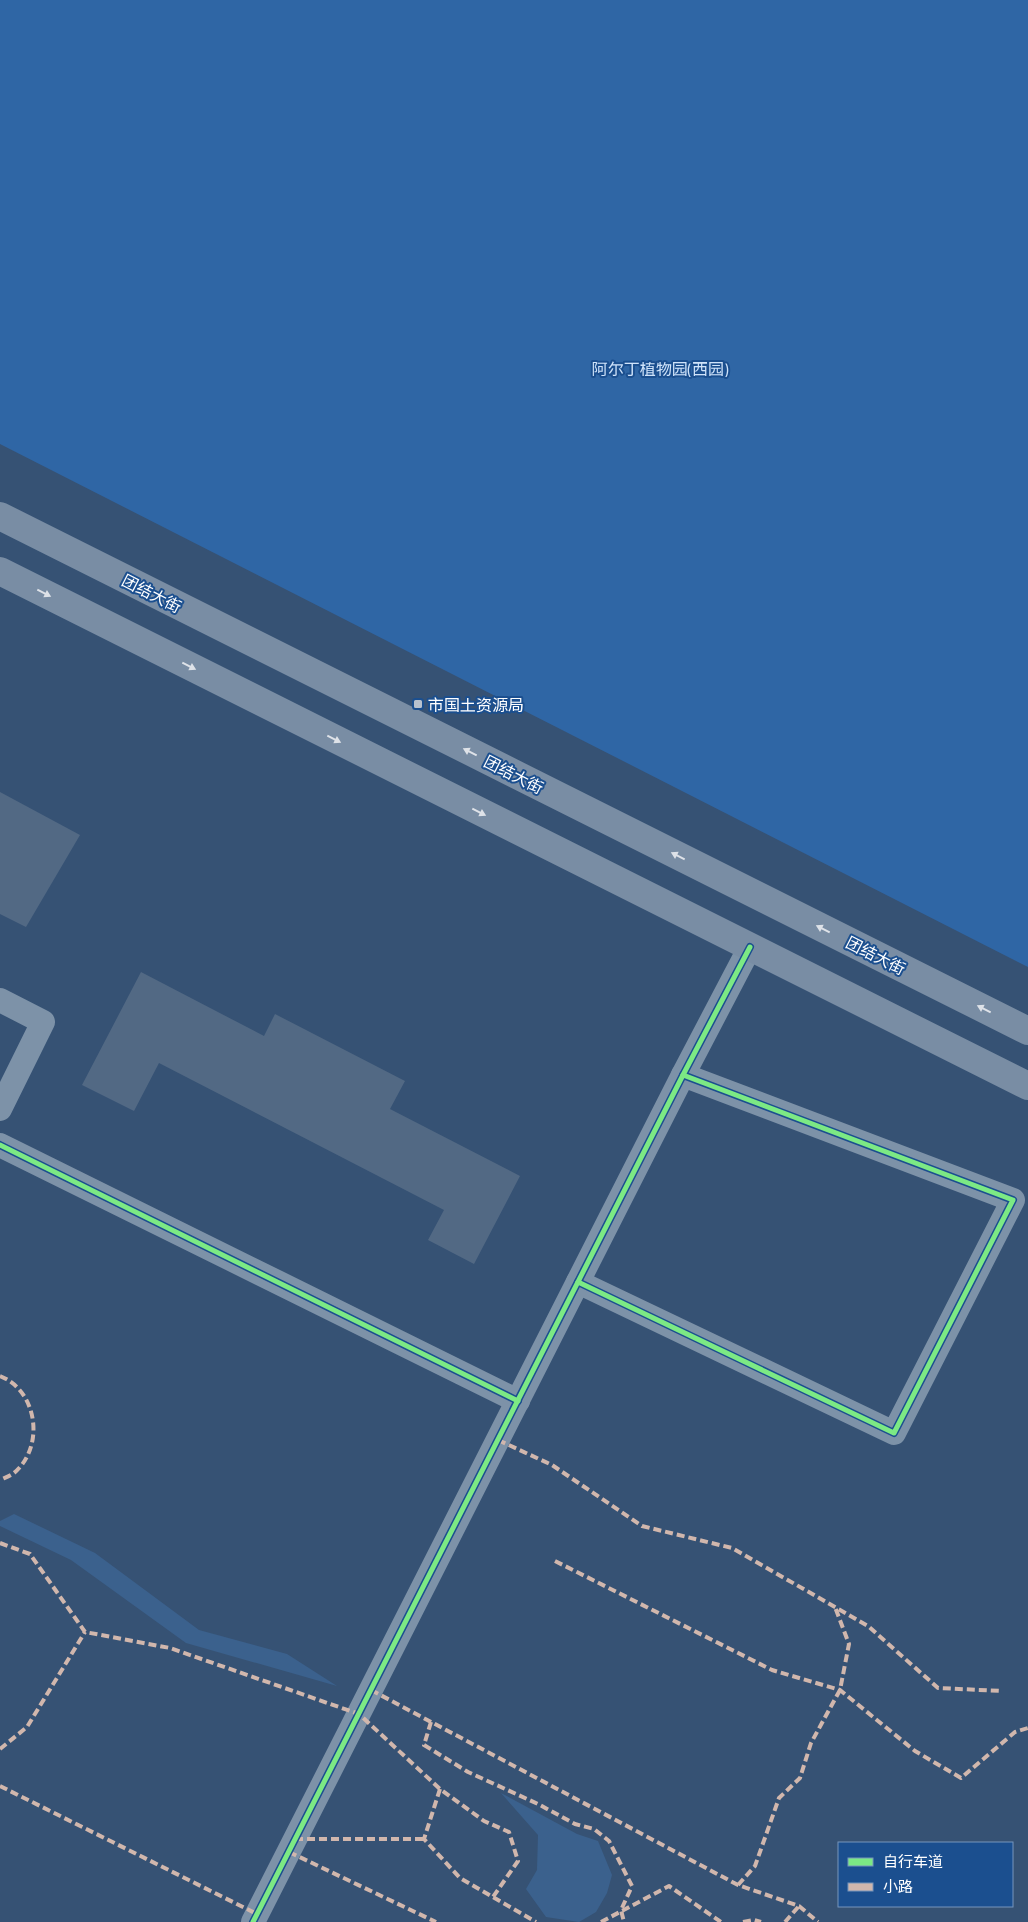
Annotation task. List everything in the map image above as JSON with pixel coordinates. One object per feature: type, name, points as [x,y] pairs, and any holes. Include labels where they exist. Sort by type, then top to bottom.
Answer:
[{"type":"main road","name":"团结大街","points":[[0,516],[1028,1031]]},
{"type":"main road","points":[[0,571],[1028,1086]]},
{"type":"street","points":[[253,1922],[683,1075],[750,947]]},
{"type":"street","points":[[0,1000],[43,1022],[0,1109]]},
{"type":"street","points":[[578,1282],[894,1433],[1013,1200],[683,1075]]},
{"type":"street","points":[[0,1145],[518,1401]]},
{"type":"green space","name":"阿尔丁植物园(西园)","points":[[0,0],[1028,0],[1028,967],[0,444]]},
{"type":"shaded area","points":[[14,1514],[95,1553],[199,1630],[287,1654],[337,1686],[186,1643],[71,1560],[0,1526],[0,1521]]},
{"type":"shaded area","points":[[501,1793],[577,1834],[598,1841],[612,1875],[607,1893],[596,1912],[579,1922],[546,1917],[526,1889],[537,1870],[538,1835]]},
{"type":"building","points":[[0,792],[80,835],[26,927],[0,914]]},
{"type":"building","points":[[141,972],[264,1036],[275,1014],[405,1081],[390,1109],[520,1176],[474,1264],[428,1240],[444,1210],[159,1063],[134,1111],[82,1085]]},
{"type":"marked path","points":[[0,1376],[13,1383],[23,1394],[33,1420],[33,1435],[30,1449],[24,1462],[14,1473],[0,1480]]},
{"type":"marked path","points":[[498,1440],[552,1465],[642,1526],[732,1548],[868,1626],[938,1688],[1002,1691]]},
{"type":"marked path","points":[[0,1543],[30,1554],[85,1632],[170,1648],[359,1714],[440,1789],[484,1821],[509,1832],[518,1861],[493,1897]]},
{"type":"marked path","points":[[555,1561],[772,1670],[840,1690],[915,1751],[961,1778],[1015,1732],[1028,1728]]},
{"type":"marked path","points":[[738,1885],[755,1866],[779,1798],[800,1778],[811,1743],[840,1690],[849,1644],[835,1607]]},
{"type":"marked path","points":[[0,1749],[27,1727],[85,1632]]},
{"type":"marked path","points":[[371,1690],[738,1885],[799,1906],[818,1922]]},
{"type":"marked path","points":[[431,1722],[424,1745],[468,1772],[538,1804],[575,1824],[594,1829],[609,1841],[632,1886],[621,1910],[624,1922]]},
{"type":"marked path","points":[[0,1786],[257,1914]]},
{"type":"marked path","points":[[440,1789],[424,1839],[460,1878],[536,1922]]},
{"type":"marked path","points":[[295,1839],[424,1839]]},
{"type":"marked path","points":[[289,1852],[436,1922]]},
{"type":"marked path","points":[[601,1922],[669,1886],[721,1922]]},
{"type":"marked path","points":[[785,1922],[799,1906]]},
{"type":"marked path","points":[[743,1922],[754,1920],[761,1922]]},
{"type":"cycle path","points":[[253,1922],[683,1075],[750,947]]},
{"type":"cycle path","points":[[578,1282],[894,1433],[1013,1200],[683,1075]]},
{"type":"cycle path","points":[[0,1145],[518,1401]]},
{"type":"place","name":"市国土资源局","points":[[418,704]]}]
